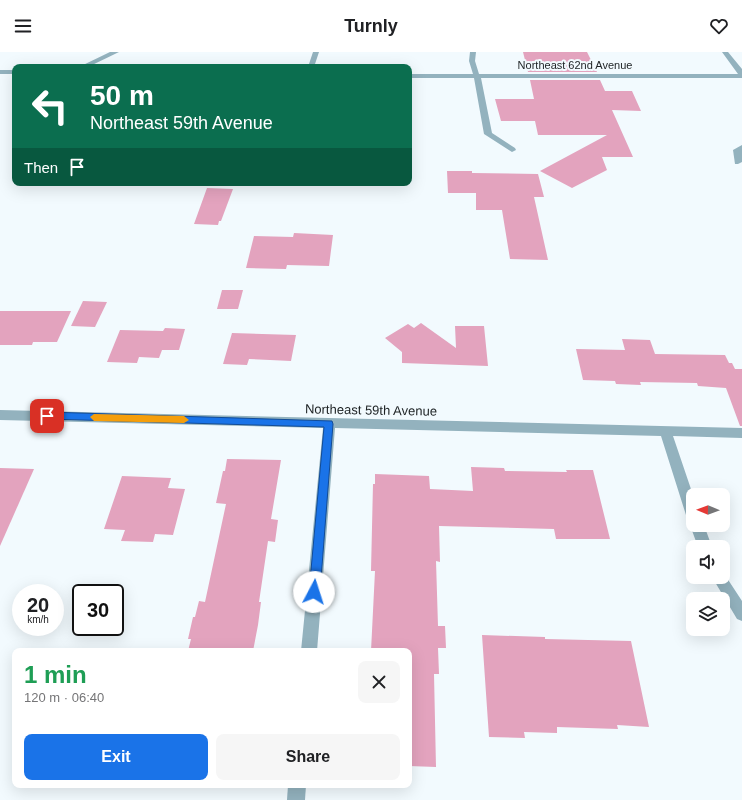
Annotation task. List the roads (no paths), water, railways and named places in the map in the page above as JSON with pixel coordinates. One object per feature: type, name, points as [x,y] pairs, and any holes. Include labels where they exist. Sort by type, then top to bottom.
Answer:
[{"type":"street","points":[[89,64],[116,52]]},
{"type":"street","points":[[311,64],[316,52]]},
{"type":"street","points":[[473,52],[472,61],[478,77],[488,134],[512,150]]},
{"type":"street","points":[[725,52],[742,75]]},
{"type":"street","points":[[0,72],[12,72]]},
{"type":"street","name":"Northeast 62nd Avenue","points":[[412,76],[742,75]]},
{"type":"street","points":[[738,162],[737,150],[742,147]]},
{"type":"street","name":"Northeast 59th Avenue","points":[[0,415],[742,433]]},
{"type":"street","points":[[309,648],[329,424]]},
{"type":"street","points":[[665,431],[686,494]]},
{"type":"street","points":[[723,584],[742,614]]},
{"type":"street","points":[[296,800],[297,788]]}]
